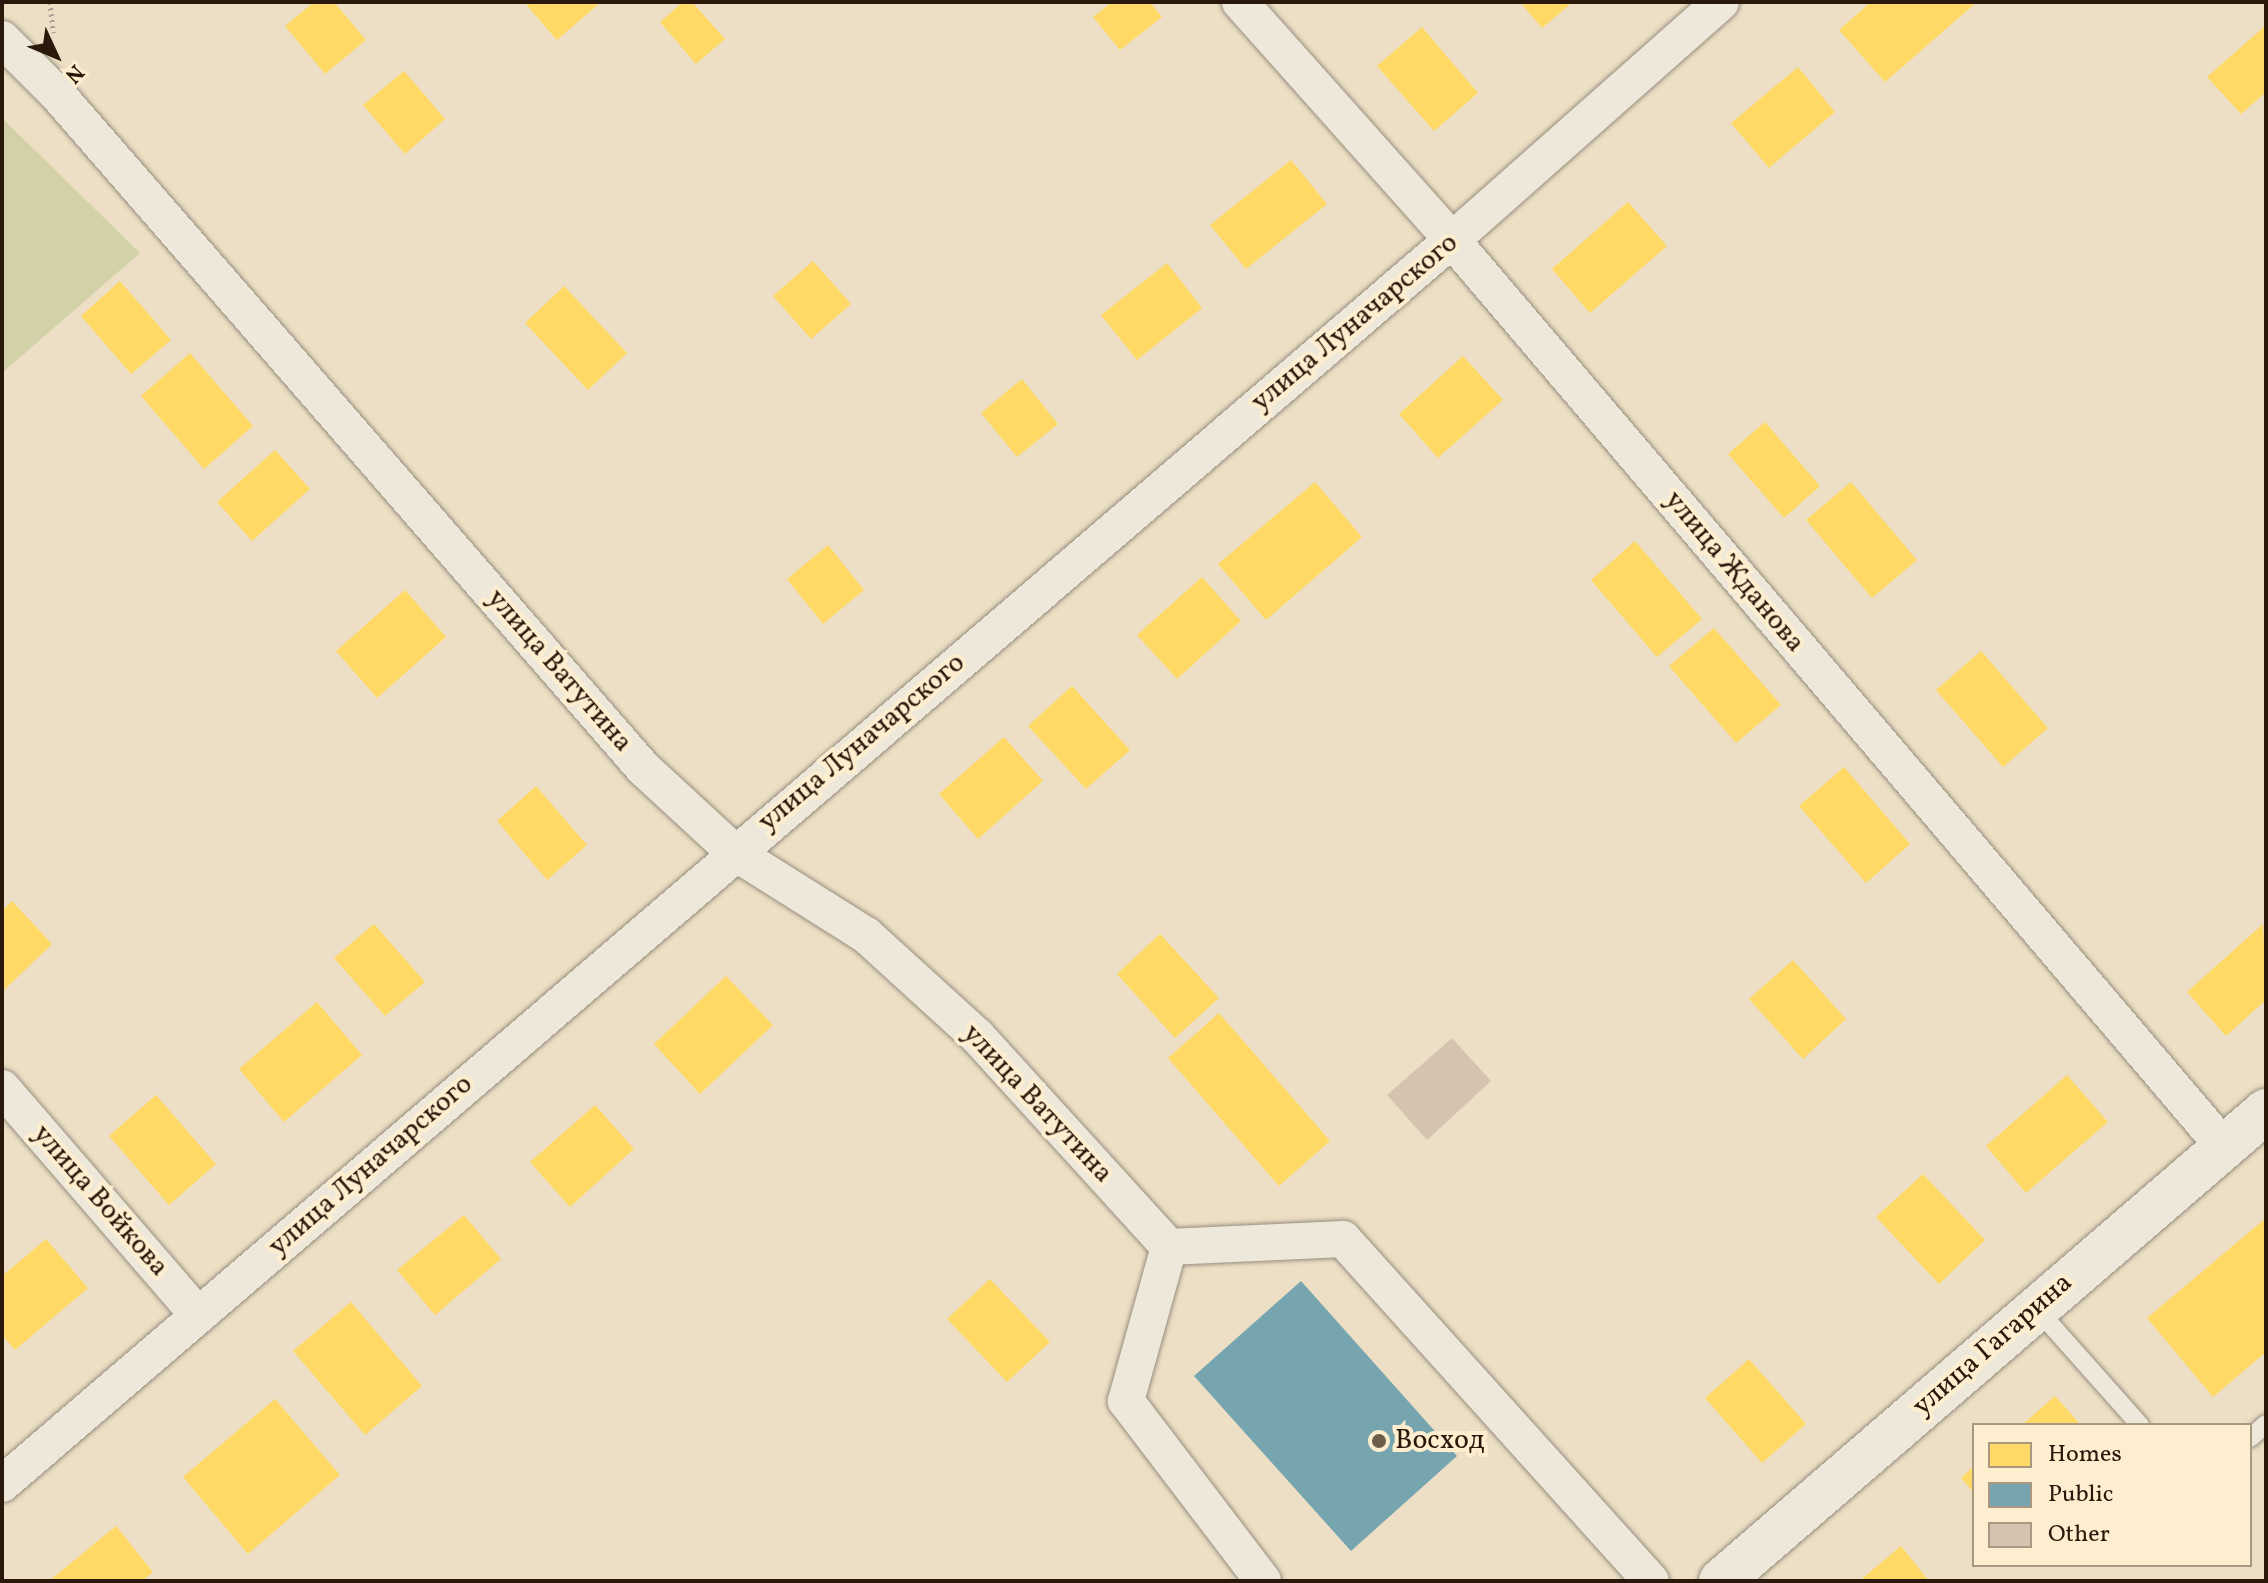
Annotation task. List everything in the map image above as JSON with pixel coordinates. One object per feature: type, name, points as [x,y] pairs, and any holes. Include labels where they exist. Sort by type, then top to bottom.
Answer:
[{"type":"street","name":"улица Жданова","points":[[1240,2],[1452,240],[2223,1146]]},
{"type":"street","name":"улица Луначарского","points":[[2,1484],[734,852],[1452,240],[1721,2]]},
{"type":"street","name":"улица Ватутина","points":[[2,39],[58,95],[643,768],[734,852],[866,935],[977,1036],[1169,1247]]},
{"type":"street","name":"улица Войкова","points":[[2,1088],[198,1315]]},
{"type":"street","name":"улица Гагарина","points":[[1721,1581],[2266,1111]]},
{"type":"street","points":[[1263,1581],[1126,1401],[1169,1247],[1343,1239],[1651,1581]]},
{"type":"lane","points":[[2036,1308],[2138,1423]]},
{"type":"green space","points":[[2,118],[140,253],[2,373]]},
{"type":"building: Homes","points":[[314,2],[334,2],[366,40],[325,74],[285,26]]},
{"type":"building: Homes","points":[[524,2],[601,2],[557,40]]},
{"type":"building: Homes","points":[[683,2],[692,2],[725,39],[696,64],[660,22]]},
{"type":"building: Homes","points":[[1112,2],[1150,2],[1162,17],[1120,50],[1093,17]]},
{"type":"building: Homes","points":[[1520,2],[1573,2],[1542,28]]},
{"type":"building: Homes","points":[[1871,2],[1977,2],[1885,82],[1839,30]]},
{"type":"building: Homes","points":[[2266,25],[2266,92],[2241,114],[2207,77]]},
{"type":"building: Homes","points":[[1422,27],[1478,93],[1434,131],[1377,66]]},
{"type":"building: Homes","points":[[1798,67],[1835,112],[1769,168],[1731,123]]},
{"type":"building: Homes","points":[[404,71],[445,119],[405,154],[363,105]]},
{"type":"building: Homes","points":[[1291,160],[1327,204],[1246,269],[1210,225]]},
{"type":"building: Homes","points":[[1628,202],[1667,246],[1590,313],[1552,269]]},
{"type":"building: Homes","points":[[813,261],[851,304],[811,339],[773,296]]},
{"type":"building: Homes","points":[[1167,263],[1202,308],[1137,360],[1101,315]]},
{"type":"building: Homes","points":[[120,281],[171,340],[131,374],[81,316]]},
{"type":"building: Homes","points":[[564,286],[627,353],[588,390],[525,323]]},
{"type":"building: Homes","points":[[190,353],[253,426],[204,469],[141,396]]},
{"type":"building: Homes","points":[[1463,356],[1503,400],[1438,458],[1399,414]]},
{"type":"building: Homes","points":[[1022,379],[1058,424],[1017,457],[981,413]]},
{"type":"building: Homes","points":[[1765,422],[1820,486],[1784,518],[1728,454]]},
{"type":"building: Homes","points":[[275,450],[310,489],[252,541],[217,502]]},
{"type":"building: Homes","points":[[1315,482],[1362,537],[1266,620],[1218,564]]},
{"type":"building: Homes","points":[[1851,482],[1917,560],[1872,598],[1806,520]]},
{"type":"building: Homes","points":[[1635,541],[1702,619],[1657,657],[1591,580]]},
{"type":"building: Homes","points":[[828,545],[864,590],[823,624],[787,579]]},
{"type":"building: Homes","points":[[1202,577],[1241,621],[1177,679],[1137,635]]},
{"type":"building: Homes","points":[[405,590],[446,637],[377,698],[336,651]]},
{"type":"building: Homes","points":[[1714,628],[1781,705],[1736,743],[1669,666]]},
{"type":"building: Homes","points":[[1981,651],[2048,728],[2003,767],[1936,690]]},
{"type":"building: Homes","points":[[1072,686],[1130,750],[1086,789],[1028,726]]},
{"type":"building: Homes","points":[[1004,737],[1043,781],[978,839],[939,794]]},
{"type":"building: Homes","points":[[1844,767],[1910,844],[1866,883],[1799,806]]},
{"type":"building: Homes","points":[[536,786],[587,845],[547,880],[497,821]]},
{"type":"building: Homes","points":[[12,901],[52,944],[2,992],[2,911]]},
{"type":"building: Homes","points":[[374,924],[425,982],[385,1016],[334,958]]},
{"type":"building: Homes","points":[[2263,924],[2266,1000],[2226,1036],[2187,992]]},
{"type":"building: Homes","points":[[1160,934],[1219,998],[1175,1038],[1117,974]]},
{"type":"building: Homes","points":[[1793,960],[1846,1019],[1803,1059],[1749,999]]},
{"type":"building: Homes","points":[[726,976],[773,1025],[700,1094],[654,1044]]},
{"type":"building: Homes","points":[[317,1002],[362,1055],[284,1122],[239,1069]]},
{"type":"building: Homes","points":[[1219,1013],[1330,1141],[1279,1186],[1168,1058]]},
{"type":"building: Homes","points":[[2067,1075],[2108,1122],[2026,1193],[1986,1146]]},
{"type":"building: Homes","points":[[156,1095],[216,1164],[169,1205],[109,1136]]},
{"type":"building: Homes","points":[[595,1105],[634,1149],[570,1207],[530,1162]]},
{"type":"building: Homes","points":[[1923,1174],[1985,1240],[1939,1284],[1876,1217]]},
{"type":"building: Homes","points":[[464,1215],[501,1259],[435,1315],[397,1270]]},
{"type":"building: Homes","points":[[2266,1218],[2266,1352],[2213,1397],[2147,1318]]},
{"type":"building: Homes","points":[[46,1239],[88,1288],[15,1350],[2,1335],[2,1276]]},
{"type":"building: Homes","points":[[990,1279],[1050,1342],[1007,1382],[947,1319]]},
{"type":"building: Homes","points":[[351,1302],[422,1386],[365,1435],[293,1351]]},
{"type":"building: Homes","points":[[1749,1359],[1806,1424],[1762,1463],[1705,1398]]},
{"type":"building: Homes","points":[[2055,1396],[2079,1423],[2024,1423]]},
{"type":"building: Homes","points":[[275,1399],[340,1475],[248,1554],[183,1477]]},
{"type":"building: Homes","points":[[1972,1468],[1972,1491],[1961,1478]]},
{"type":"building: Homes","points":[[116,1526],[153,1572],[142,1581],[49,1581]]},
{"type":"building: Homes","points":[[1901,1546],[1929,1581],[1859,1581]]},
{"type":"building: Public","points":[[1301,1281],[1457,1456],[1351,1551],[1194,1376]]},
{"type":"building: Other","points":[[1452,1038],[1491,1081],[1427,1140],[1387,1095]]},
{"type":"place","name":"Восход","points":[[1379,1441]]}]
